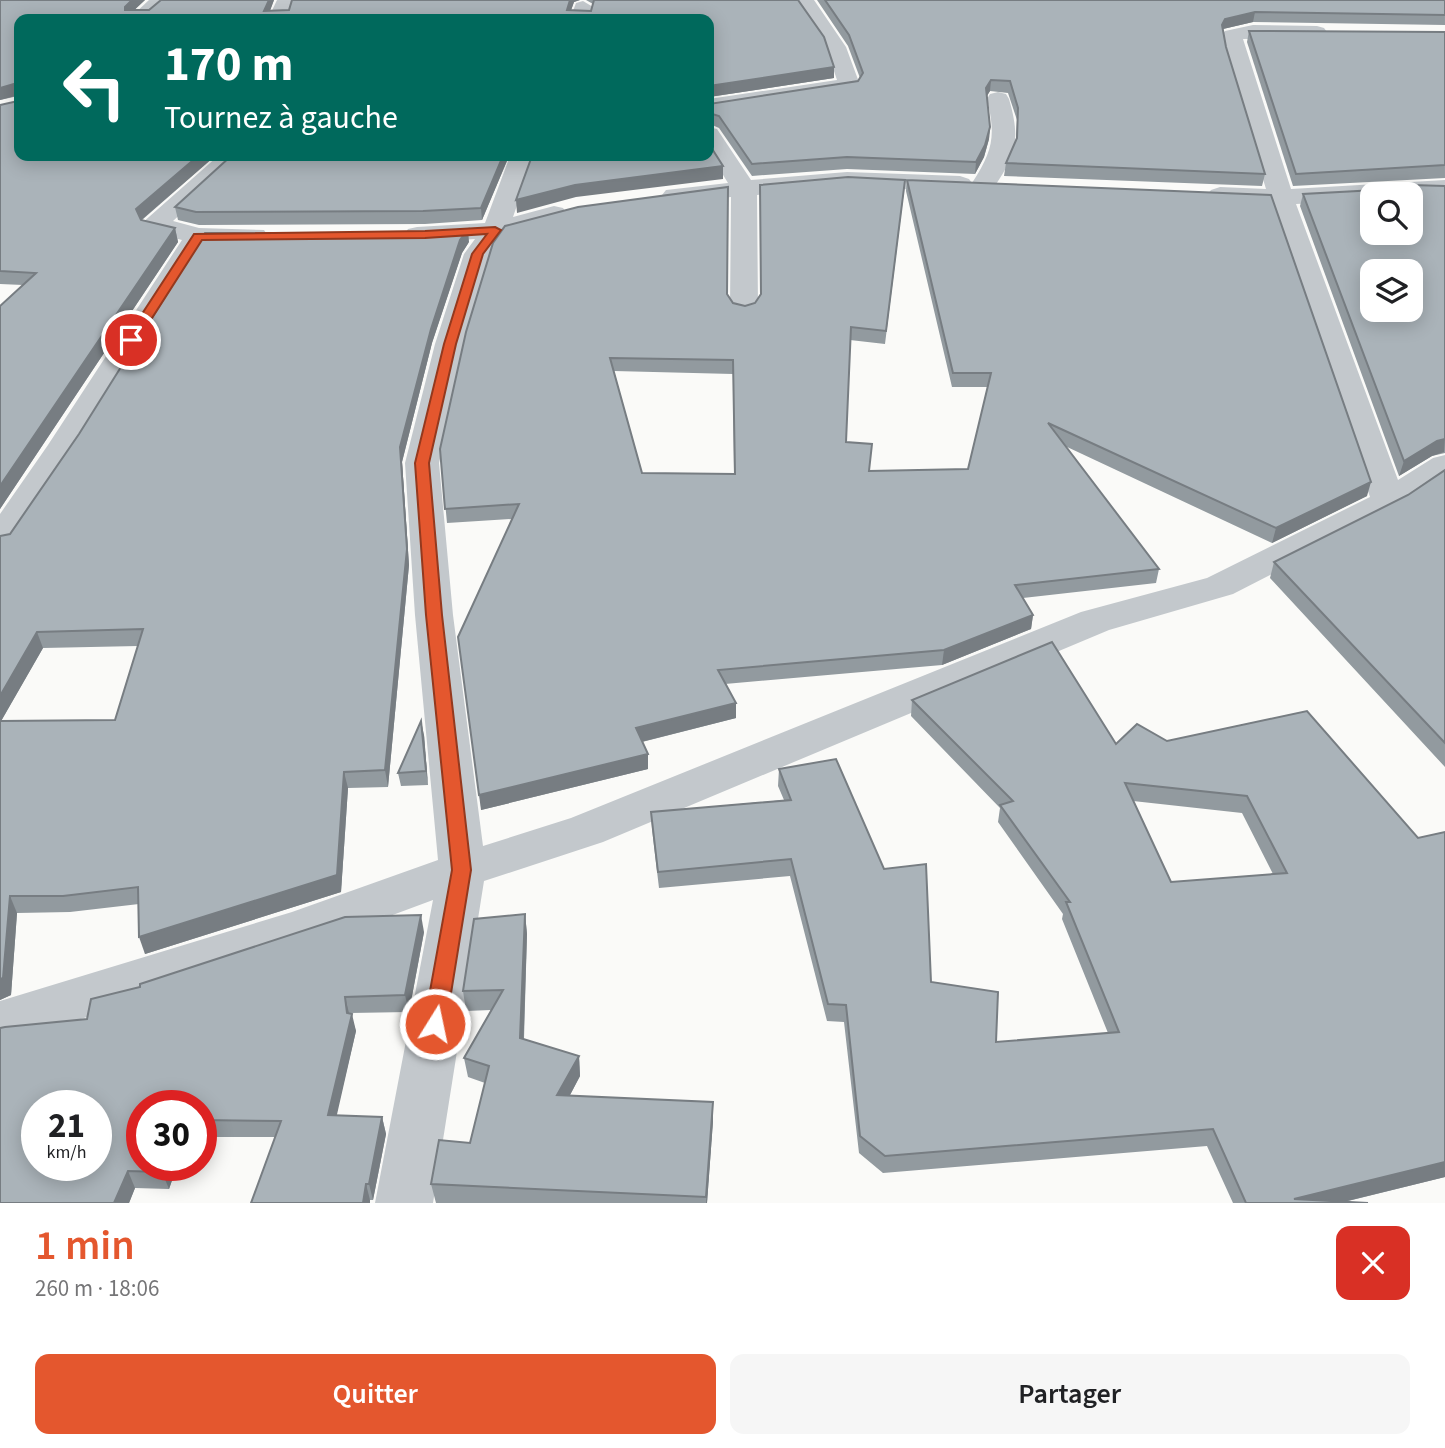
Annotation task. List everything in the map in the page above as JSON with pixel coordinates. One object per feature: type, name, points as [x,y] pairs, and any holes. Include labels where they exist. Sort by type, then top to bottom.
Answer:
[{"type":"street","points":[[145,14],[161,0]]},
{"type":"street","points":[[714,104],[849,85],[836,47],[804,0]]},
{"type":"street","points":[[1344,32],[1253,31],[1232,35],[1234,52],[1256,112],[1279,197],[1390,501]]},
{"type":"street","points":[[982,185],[1004,148],[1006,126],[998,99]]},
{"type":"street","points":[[714,142],[744,188],[744,307]]},
{"type":"street","points":[[226,161],[154,224],[198,236],[278,236]]},
{"type":"street","points":[[404,1203],[462,870],[434,615],[422,463],[450,344],[478,254],[495,230],[520,161]]},
{"type":"street","points":[[657,197],[847,179],[1010,186]]},
{"type":"street","points":[[1198,194],[1279,197],[1445,188]]},
{"type":"street","points":[[399,235],[495,230],[576,208]]},
{"type":"street","points":[[0,540],[64,447],[198,236]]},
{"type":"street","points":[[0,1023],[303,928],[462,870],[587,830],[1095,621],[1220,586],[1390,501],[1445,465]]},
{"type":"building","points":[[0,0],[132,0],[125,10],[149,10],[161,0],[269,0],[264,11],[289,10],[292,0],[570,0],[567,10],[591,11],[594,0],[798,0],[824,37],[834,67],[714,85],[714,14],[14,14],[14,84],[0,88]]},
{"type":"building","points":[[825,0],[1445,0],[1445,15],[1255,12],[1225,19],[1222,25],[1226,47],[1265,174],[1006,163],[1017,138],[1018,108],[1010,81],[991,80],[986,88],[990,127],[976,162],[847,157],[752,164],[719,116],[714,114],[714,103],[858,81],[863,73],[849,35]]},
{"type":"building","points":[[1249,31],[1445,32],[1445,165],[1296,174]]},
{"type":"building","points":[[14,102],[14,161],[192,161],[136,209],[141,220],[175,228],[0,486],[0,306],[36,273],[0,271],[0,105]]},
{"type":"building","points":[[714,152],[723,166],[575,185],[516,200],[530,161],[714,161]]},
{"type":"building","points":[[226,161],[501,161],[481,208],[423,211],[196,212],[175,207]]},
{"type":"building","points":[[848,177],[905,180],[886,331],[851,327],[846,442],[872,444],[869,471],[968,469],[991,373],[953,373],[907,180],[1271,195],[1371,482],[1276,528],[1048,423],[1159,569],[1015,585],[1033,615],[944,650],[718,670],[736,703],[636,728],[648,754],[479,795],[458,637],[519,504],[445,509],[440,449],[466,332],[493,243],[505,226],[578,207],[728,187],[727,294],[733,303],[745,306],[755,303],[761,294],[760,185]],"holes":[[[610,358],[733,360],[735,474],[642,473]]]},
{"type":"building","points":[[1423,185],[1445,186],[1445,439],[1404,461],[1303,194],[1360,191],[1360,245],[1423,245]]},
{"type":"building","points":[[468,229],[460,240],[431,329],[400,447],[407,549],[385,770],[344,772],[337,875],[139,937],[138,887],[63,896],[10,896],[3,978],[0,979],[0,721],[115,720],[143,629],[37,632],[0,696],[0,536],[10,534],[79,434],[205,233],[423,233]]},
{"type":"building","points":[[1445,470],[1445,743],[1274,562],[1408,495]]},
{"type":"building","points":[[1052,642],[1116,744],[1137,724],[1167,741],[1307,711],[1418,838],[1445,832],[1445,1162],[1294,1199],[1368,1203],[1246,1203],[1213,1129],[885,1156],[860,1136],[846,1005],[828,1004],[791,859],[658,872],[651,812],[791,800],[779,769],[836,759],[884,869],[926,864],[931,982],[998,992],[996,1042],[1119,1032],[1066,902],[1070,902],[1000,805],[1013,801],[912,700]],"holes":[[[1125,783],[1247,796],[1287,873],[1171,882]]]},
{"type":"building","points":[[421,721],[426,771],[398,773]]},
{"type":"building","points":[[525,914],[520,1038],[579,1056],[557,1095],[713,1102],[706,1197],[431,1184],[439,1140],[470,1143],[489,1066],[464,1058],[503,990],[463,991],[474,919]]},
{"type":"building","points":[[421,915],[405,995],[345,997],[347,1013],[352,1014],[328,1115],[382,1117],[363,1203],[251,1203],[281,1121],[217,1120],[217,1090],[126,1090],[126,1176],[114,1203],[0,1203],[0,1028],[87,1019],[91,999],[140,987],[140,984],[345,917]]},
{"type":"route","points":[[131,340],[198,236],[425,235],[495,230],[478,254],[450,344],[422,463],[434,615],[462,870],[435,1024]]}]
